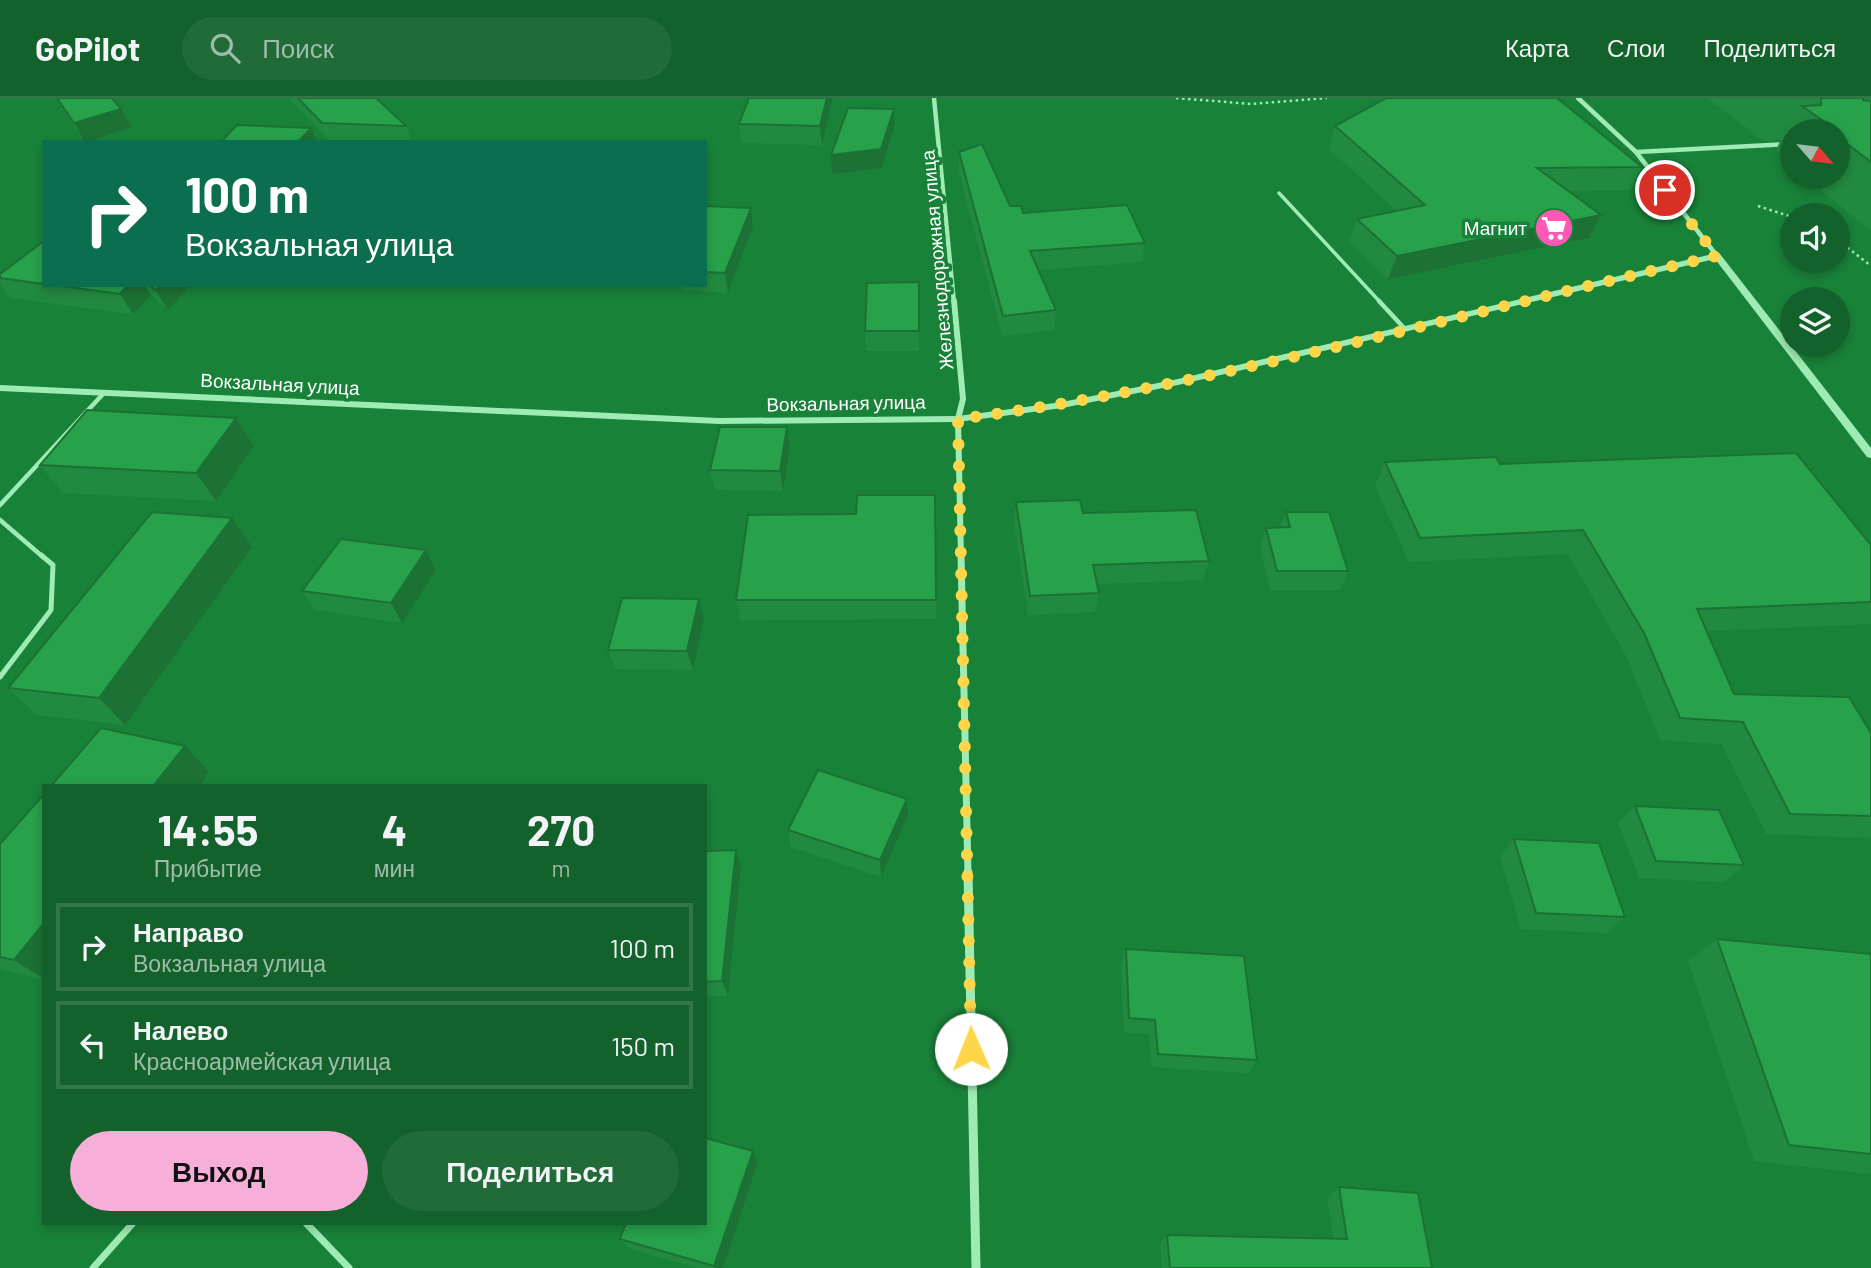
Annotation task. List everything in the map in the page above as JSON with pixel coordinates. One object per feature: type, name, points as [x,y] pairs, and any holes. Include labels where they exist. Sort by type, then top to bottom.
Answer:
[{"type":"street","name":"Железнодорожная улица","points":[[934,98],[964,399],[958,419],[976,1268]]},
{"type":"street","points":[[1578,98],[1636,152],[1871,455]]},
{"type":"street","points":[[1636,152],[1780,145]]},
{"type":"street","name":"Вокзальная улица","points":[[0,388],[719,421],[958,419],[1101,397],[1717,256]]},
{"type":"lane","points":[[1279,193],[1405,328]]},
{"type":"lane","points":[[0,505],[103,394]]},
{"type":"lane","points":[[0,520],[53,565],[51,610],[0,677]]},
{"type":"lane","points":[[93,1268],[132,1225]]},
{"type":"lane","points":[[308,1225],[349,1268]]},
{"type":"path","points":[[1175,98],[1242,107],[1276,106],[1327,98]]},
{"type":"path","points":[[1758,206],[1780,213]]},
{"type":"path","points":[[1850,249],[1871,266]]},
{"type":"building","points":[[57,98],[112,98],[121,109],[74,123]]},
{"type":"building","points":[[298,98],[376,98],[406,126],[322,123]]},
{"type":"building","points":[[749,98],[827,98],[820,126],[739,124]]},
{"type":"building","points":[[1386,98],[1557,98],[1642,167],[1537,168],[1601,215],[1397,256],[1357,219],[1425,205],[1335,126]]},
{"type":"building","points":[[1821,98],[1863,98],[1871,101],[1871,162],[1850,146],[1850,119],[1821,119],[1802,106],[1821,105]]},
{"type":"building","points":[[848,108],[894,109],[881,149],[831,155]]},
{"type":"building","points":[[237,125],[311,128],[300,140],[223,140]]},
{"type":"building","points":[[982,144],[1010,206],[1021,206],[1023,213],[1127,205],[1145,243],[1030,251],[1056,310],[1003,316],[959,152]]},
{"type":"building","points":[[707,206],[751,208],[725,273],[707,272]]},
{"type":"building","points":[[42,242],[42,284],[0,278],[0,274]]},
{"type":"building","points":[[919,282],[919,331],[865,331],[867,283]]},
{"type":"building","points":[[69,287],[126,287],[120,294]]},
{"type":"building","points":[[87,410],[236,418],[196,473],[40,465]]},
{"type":"building","points":[[720,427],[787,427],[780,471],[710,470]]},
{"type":"building","points":[[1796,453],[1871,545],[1871,602],[1697,609],[1734,694],[1849,697],[1871,733],[1871,816],[1790,814],[1743,722],[1680,718],[1644,633],[1583,530],[1420,538],[1385,462],[1496,457],[1500,464]]},
{"type":"building","points":[[857,495],[935,495],[936,600],[736,600],[748,515],[856,514]]},
{"type":"building","points":[[1080,500],[1083,513],[1196,510],[1209,561],[1093,565],[1099,593],[1030,596],[1016,502]]},
{"type":"building","points":[[152,512],[232,518],[99,698],[8,688]]},
{"type":"building","points":[[1286,512],[1329,512],[1348,571],[1277,571],[1266,528],[1290,527]]},
{"type":"building","points":[[341,539],[426,550],[391,603],[302,591]]},
{"type":"building","points":[[622,598],[699,599],[687,651],[608,650]]},
{"type":"building","points":[[101,728],[185,746],[155,784],[53,784]]},
{"type":"building","points":[[818,770],[907,799],[880,860],[788,830]]},
{"type":"building","points":[[42,796],[42,925],[14,960],[0,957],[0,844]]},
{"type":"building","points":[[1635,806],[1719,810],[1744,865],[1656,861]]},
{"type":"building","points":[[1514,839],[1599,843],[1625,917],[1536,913]]},
{"type":"building","points":[[736,850],[722,981],[707,982],[707,851]]},
{"type":"building","points":[[1717,939],[1871,954],[1871,1154],[1789,1145]]},
{"type":"building","points":[[1126,949],[1244,956],[1257,1060],[1158,1054],[1155,1020],[1129,1018]]},
{"type":"building","points":[[707,1139],[753,1151],[714,1266],[620,1239],[625,1225],[707,1225]]},
{"type":"building","points":[[1339,1187],[1418,1193],[1432,1268],[1170,1268],[1167,1235],[1347,1239]]},
{"type":"place","name":"Магнит","points":[[1554,228]]},
{"type":"route","points":[[971,1049],[958,419],[1062,405],[1178,382],[1717,256],[1665,190]]}]
